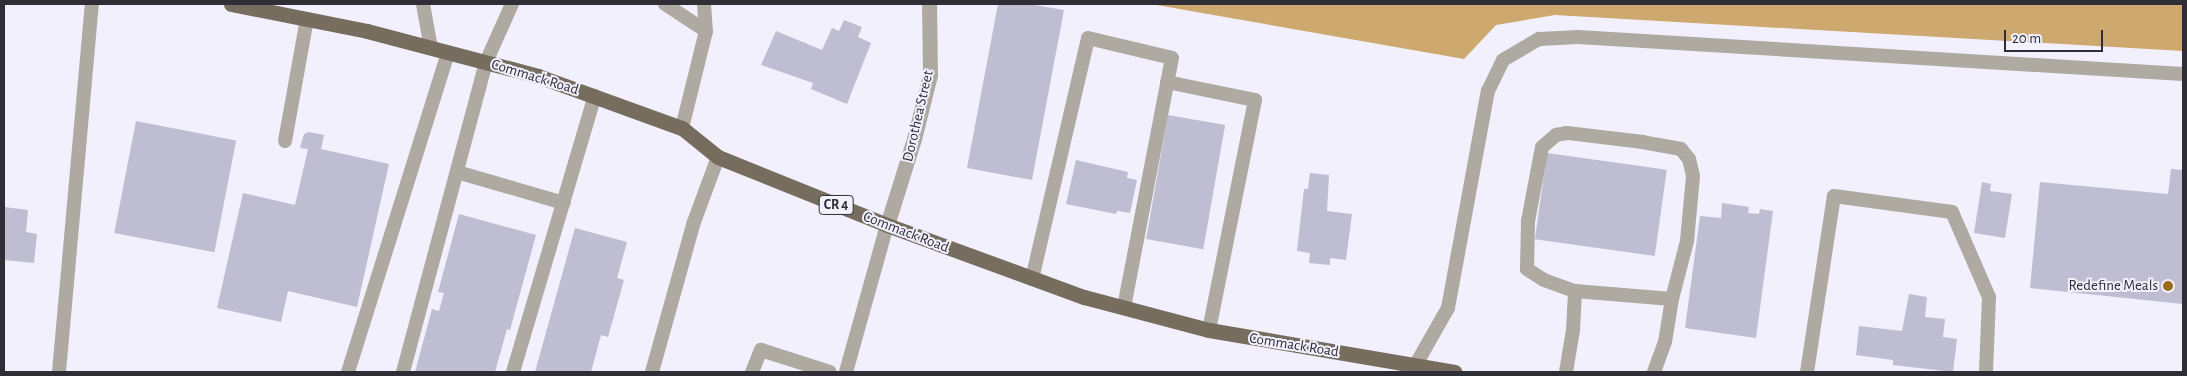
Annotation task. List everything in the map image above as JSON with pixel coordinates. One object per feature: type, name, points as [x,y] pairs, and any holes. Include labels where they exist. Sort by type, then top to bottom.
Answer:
[{"type":"main road","name":"Commack Road","points":[[231,4],[367,31],[538,76],[682,128],[718,157],[887,225],[1032,279],[1124,307],[1208,330],[1414,369],[1454,372]]},
{"type":"street","name":"Dorothea Street","points":[[887,225],[914,139],[930,75],[929,4]]},
{"type":"lane","points":[[59,372],[92,4]]},
{"type":"lane","points":[[423,4],[431,48]]},
{"type":"lane","points":[[403,372],[486,62],[512,4]]},
{"type":"lane","points":[[665,4],[706,31]]},
{"type":"lane","points":[[682,128],[706,31],[704,4]]},
{"type":"lane","points":[[285,141],[307,19]]},
{"type":"lane","points":[[1414,369],[1448,308],[1488,91],[1503,60],[1538,39],[1578,37],[2183,74]]},
{"type":"lane","points":[[1032,279],[1088,38],[1172,58],[1124,307]]},
{"type":"lane","points":[[348,372],[448,52]]},
{"type":"lane","points":[[1167,82],[1256,100],[1208,330]]},
{"type":"lane","points":[[513,372],[595,96]]},
{"type":"lane","points":[[1654,372],[1665,342],[1672,299],[1687,241],[1693,176],[1689,159],[1681,150],[1567,133],[1556,135],[1542,147],[1528,220],[1526,269],[1544,280],[1575,291],[1672,299]]},
{"type":"lane","points":[[652,372],[694,222],[718,157]]},
{"type":"lane","points":[[457,172],[564,203]]},
{"type":"lane","points":[[1807,372],[1834,196],[1952,212],[1989,297],[1986,372]]},
{"type":"lane","points":[[846,372],[887,225]]},
{"type":"lane","points":[[1566,372],[1574,330],[1575,291]]},
{"type":"lane","points":[[752,372],[761,350],[830,372]]},
{"type":"shaded area","points":[[1151,4],[2183,4],[2183,51],[1555,15],[1496,25],[1464,59]]},
{"type":"building","points":[[998,4],[1029,4],[1064,10],[1032,180],[967,168]]},
{"type":"building","points":[[844,20],[862,27],[858,37],[871,43],[847,104],[811,89],[813,83],[761,65],[776,31],[822,50],[832,28],[839,31]]},
{"type":"building","points":[[1168,115],[1225,125],[1203,249],[1146,239]]},
{"type":"building","points":[[136,121],[236,140],[214,252],[114,233]]},
{"type":"building","points":[[309,132],[324,135],[321,149],[389,164],[357,307],[288,291],[281,322],[217,308],[243,193],[295,205],[308,149],[300,148],[304,134]]},
{"type":"building","points":[[1547,153],[1667,170],[1655,256],[1535,239]]},
{"type":"building","points":[[1076,160],[1128,172],[1127,178],[1137,180],[1130,213],[1117,211],[1116,214],[1066,204]]},
{"type":"building","points":[[2171,169],[2183,170],[2183,304],[2030,288],[2040,182],[2168,194]]},
{"type":"building","points":[[1310,173],[1329,175],[1327,211],[1352,214],[1346,260],[1330,258],[1330,265],[1309,263],[1310,253],[1297,251],[1304,189],[1308,189]]},
{"type":"building","points":[[1982,182],[1991,184],[1990,191],[2012,194],[2005,238],[1974,233]]},
{"type":"building","points":[[1722,203],[1749,207],[1748,213],[1759,214],[1760,209],[1773,211],[1756,338],[1685,328],[1700,216],[1721,218]]},
{"type":"building","points":[[4,207],[28,210],[26,232],[37,234],[34,263],[4,260]]},
{"type":"building","points":[[459,214],[536,235],[510,330],[507,329],[495,372],[415,372],[432,309],[439,311],[444,293],[438,292]]},
{"type":"building","points":[[575,228],[627,242],[617,278],[624,280],[608,337],[601,335],[591,372],[535,372]]},
{"type":"building","points":[[1909,294],[1927,297],[1925,317],[1945,319],[1943,337],[1957,339],[1953,372],[1893,365],[1893,360],[1856,355],[1859,326],[1902,331]]},
{"type":"place","name":"Redefine Meals","points":[[2168,286]]}]
